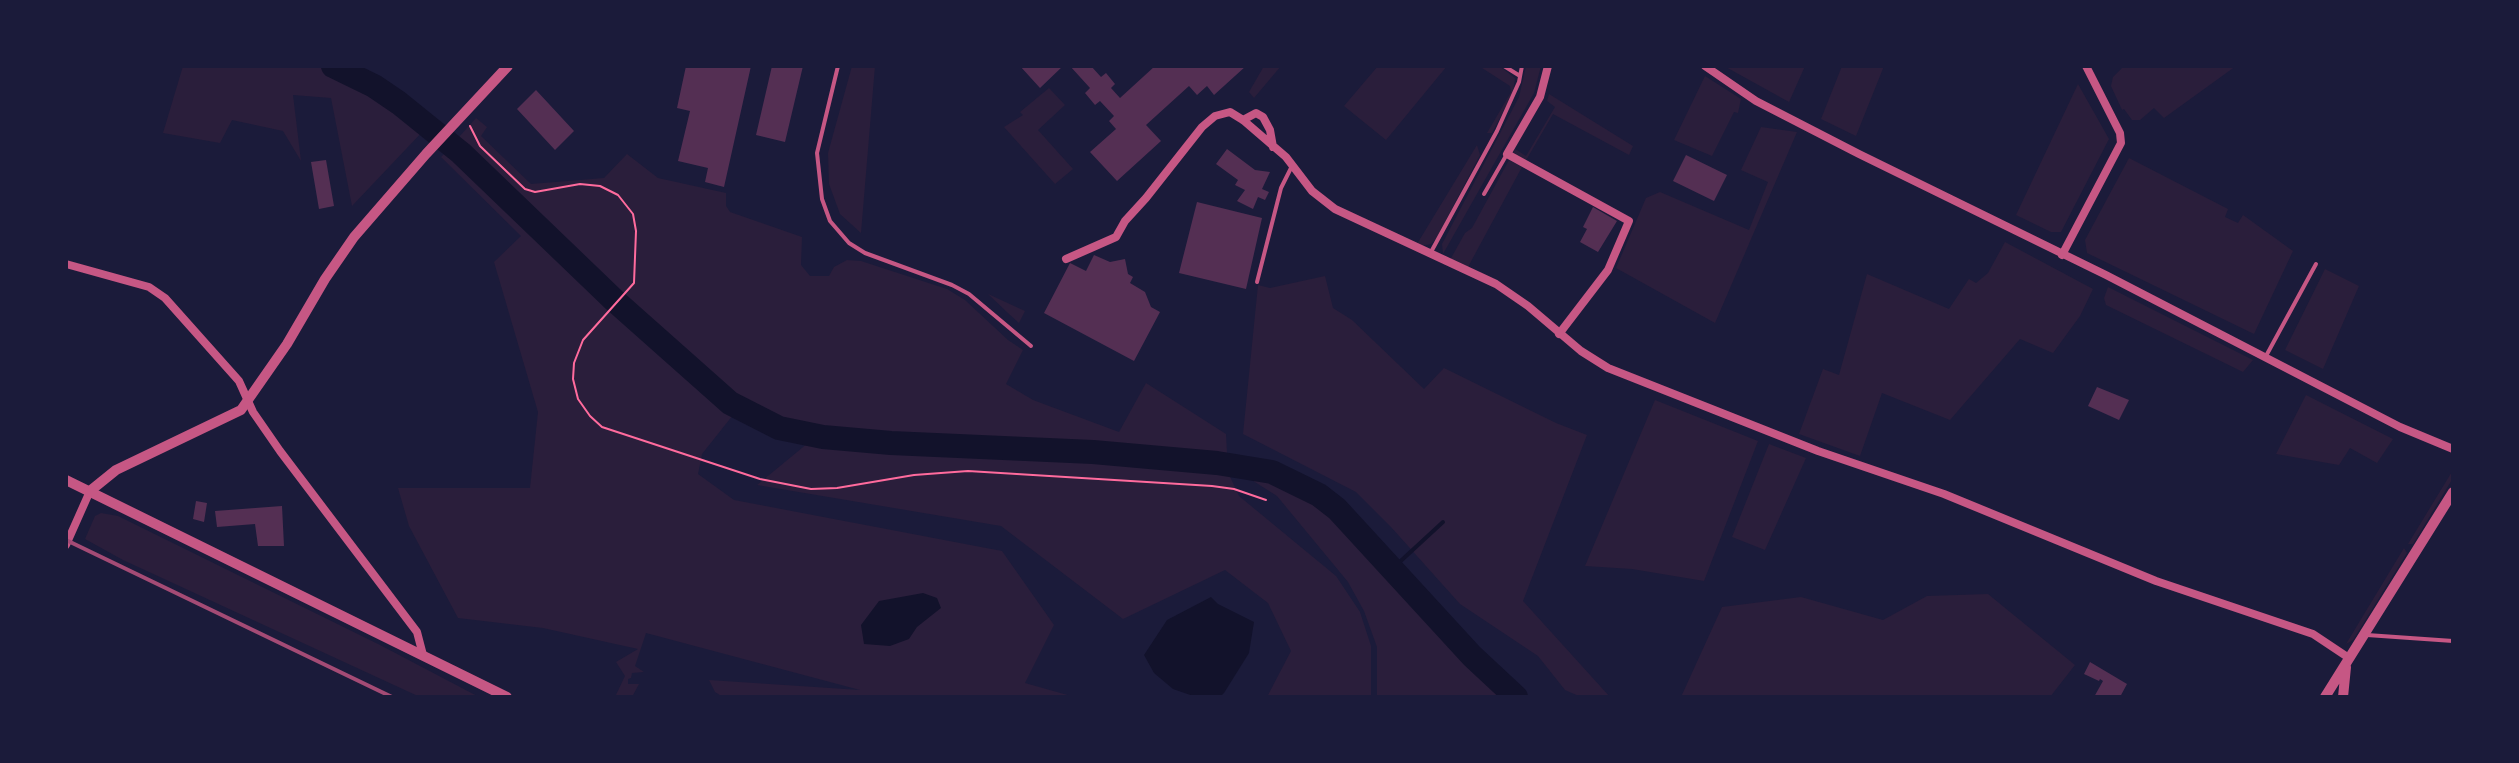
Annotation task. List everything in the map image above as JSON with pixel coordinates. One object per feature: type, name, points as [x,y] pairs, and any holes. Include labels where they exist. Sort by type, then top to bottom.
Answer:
[{"type":"street","points":[[66,545],[90,491],[116,470],[241,410],[287,344],[342,253],[426,154],[508,66]]},
{"type":"street","points":[[1548,66],[1540,97],[1507,154],[1629,221],[1608,270],[1559,334]]},
{"type":"street","points":[[2062,255],[2121,143],[2117,125],[2086,66]]},
{"type":"street","points":[[1708,67],[1756,101],[2400,427],[2453,449]]},
{"type":"street","points":[[1066,259],[1116,237],[1125,221],[1202,127],[1215,116],[1230,112],[1273,147],[1312,191],[1335,209],[1496,284],[1528,306],[1581,351],[1608,368],[1818,451],[1944,494],[2156,581],[2313,634],[2348,662]]},
{"type":"street","points":[[1243,120],[1256,113],[1263,117],[1270,130],[1273,147]]},
{"type":"street","points":[[66,264],[149,287],[165,298],[239,381],[248,402],[280,451],[417,632],[423,655]]},
{"type":"street","points":[[66,480],[507,697]]},
{"type":"street","points":[[2325,697],[2453,492]]},
{"type":"street","points":[[2343,697],[2348,662]]},
{"type":"lane","points":[[838,66],[817,153],[817,174],[830,221],[844,238],[865,253],[969,294],[1031,346]]},
{"type":"lane","points":[[1504,66],[1520,76]]},
{"type":"lane","points":[[1430,254],[1497,131],[1522,66]]},
{"type":"lane","points":[[1484,194],[1507,154]]},
{"type":"lane","points":[[1257,282],[1281,188],[1293,166]]},
{"type":"lane","points":[[2265,358],[2316,264]]},
{"type":"lane","points":[[2365,635],[2453,641]]},
{"type":"path","points":[[456,122],[471,127],[480,146],[525,189],[539,192],[590,184],[610,189],[624,200],[633,214],[636,277],[631,289],[583,340],[574,363],[575,391],[582,406],[602,427],[760,479],[798,487],[837,488],[914,475],[968,471],[1212,486],[1234,489],[1266,500]]},
{"type":"shaded area","points":[[183,66],[322,66],[389,101],[425,129],[352,206],[331,98],[293,95],[301,161],[283,131],[232,120],[220,143],[163,133]]},
{"type":"shaded area","points":[[852,66],[875,66],[861,233],[840,214],[829,184],[828,153]]},
{"type":"shaded area","points":[[1264,66],[1281,66],[1254,98],[1249,92]]},
{"type":"shaded area","points":[[1378,66],[1447,66],[1386,140],[1344,106]]},
{"type":"shaded area","points":[[1479,66],[1499,66],[1515,78],[1513,93],[1492,133],[1487,133],[1511,92],[1510,86]]},
{"type":"shaded area","points":[[1526,66],[1541,66],[1534,93],[1443,254],[1442,244],[1519,97]]},
{"type":"shaded area","points":[[1724,66],[1805,66],[1789,102]]},
{"type":"shaded area","points":[[1842,66],[1884,66],[1856,136],[1821,119]]},
{"type":"shaded area","points":[[2122,66],[2236,66],[2164,118],[2154,108],[2140,120],[2132,120],[2122,110],[2111,86],[2113,77]]},
{"type":"shaded area","points":[[1705,76],[1741,99],[1738,113],[1734,112],[1712,156],[1674,140]]},
{"type":"shaded area","points":[[2078,84],[2109,139],[2061,232],[2051,232],[2016,215]]},
{"type":"shaded area","points":[[1049,88],[1065,105],[1038,130],[1073,169],[1055,184],[1004,127],[1023,115],[1020,112]]},
{"type":"shaded area","points":[[1549,94],[1633,146],[1629,155],[1553,114],[1525,162],[1512,155],[1515,149],[1526,156],[1555,107],[1547,101]]},
{"type":"shaded area","points":[[476,118],[487,127],[481,136],[531,184],[604,178],[627,154],[658,178],[726,193],[726,206],[730,212],[802,237],[801,265],[810,276],[829,276],[834,267],[847,260],[861,261],[947,289],[965,300],[1023,350],[1006,384],[1033,400],[1119,432],[1146,383],[1226,434],[1227,453],[835,430],[784,423],[732,396],[476,157],[459,137]]},
{"type":"shaded area","points":[[1761,127],[1797,132],[1715,323],[1616,268],[1646,198],[1660,192],[1749,230],[1768,182],[1741,170]]},
{"type":"shaded area","points":[[1477,145],[1480,155],[1436,239],[1431,244],[1417,244]]},
{"type":"shaded area","points":[[448,150],[483,179],[704,395],[733,415],[702,454],[698,474],[734,500],[1002,551],[1054,625],[1025,683],[1071,696],[723,697],[715,692],[709,680],[860,690],[646,633],[635,666],[644,672],[632,673],[628,679],[628,684],[639,684],[632,697],[615,697],[625,676],[616,662],[638,649],[543,628],[458,618],[409,526],[398,488],[530,488],[538,412],[494,262],[521,236],[441,157]]},
{"type":"shaded area","points":[[2129,158],[2228,209],[2225,217],[2238,223],[2243,215],[2293,251],[2254,334],[2087,253],[2085,240]]},
{"type":"shaded area","points":[[1509,160],[1522,167],[1468,267],[1450,260],[1465,233],[1472,228]]},
{"type":"shaded area","points":[[2005,242],[2093,289],[2080,316],[2053,353],[2020,339],[1950,420],[1882,393],[1860,456],[1799,434],[1823,369],[1839,375],[1867,274],[1949,309],[1969,279],[1976,283],[1988,273]]},
{"type":"shaded area","points":[[2325,269],[2359,286],[2323,369],[2285,350]]},
{"type":"shaded area","points":[[1325,276],[1333,308],[1352,320],[1424,389],[1444,368],[1587,435],[1523,601],[1610,697],[1581,697],[1565,690],[1538,656],[1460,604],[1356,492],[1243,434],[1258,285],[1270,288]]},
{"type":"shaded area","points":[[2108,287],[2253,360],[2243,372],[2106,305],[2104,298]]},
{"type":"shaded area","points":[[988,294],[1025,311],[1019,323],[1009,314]]},
{"type":"shaded area","points":[[2306,395],[2393,439],[2377,463],[2350,448],[2339,465],[2276,454]]},
{"type":"shaded area","points":[[1655,400],[1758,441],[1704,581],[1632,569],[1585,566]]},
{"type":"shaded area","points":[[808,443],[866,449],[1226,468],[1239,496],[1336,576],[1360,612],[1371,646],[1371,697],[1267,697],[1291,651],[1268,603],[1225,570],[1123,619],[1001,526],[757,485]]},
{"type":"shaded area","points":[[1769,444],[1806,458],[1765,550],[1732,537]]},
{"type":"shaded area","points":[[2453,470],[2453,478],[2413,544],[2408,544]]},
{"type":"shaded area","points":[[1263,476],[1313,496],[1354,533],[1451,643],[1511,697],[1377,697],[1377,647],[1364,611],[1348,582],[1277,496],[1247,477]]},
{"type":"shaded area","points":[[101,513],[118,516],[479,697],[420,697],[123,560],[85,539],[95,516]]},
{"type":"shaded area","points":[[2404,548],[2407,553],[2353,640],[2346,644]]},
{"type":"shaded area","points":[[923,593],[937,598],[941,608],[917,627],[909,639],[890,646],[864,644],[861,625],[879,601]]},
{"type":"shaded area","points":[[1988,594],[2075,665],[2050,697],[1681,697],[1722,607],[1801,597],[1883,620],[1927,596]]},
{"type":"shaded area","points":[[1211,597],[1218,604],[1254,622],[1249,653],[1224,693],[1220,697],[1196,697],[1173,689],[1154,673],[1144,655],[1167,620]]},
{"type":"building","points":[[686,66],[751,66],[724,187],[705,182],[708,168],[678,161],[690,111],[677,108]]},
{"type":"building","points":[[772,66],[803,66],[785,142],[756,135]]},
{"type":"building","points":[[1020,66],[1063,66],[1040,88]]},
{"type":"building","points":[[1070,66],[1091,66],[1101,77],[1106,73],[1115,84],[1111,88],[1120,98],[1155,66],[1246,66],[1214,95],[1207,86],[1197,95],[1189,86],[1146,125],[1161,141],[1117,181],[1090,152],[1116,129],[1109,121],[1114,116],[1100,101],[1095,105],[1085,93],[1090,88]]},
{"type":"building","points":[[536,90],[574,131],[555,150],[517,109]]},
{"type":"building","points":[[1227,149],[1255,170],[1270,172],[1262,189],[1269,192],[1265,200],[1258,197],[1253,209],[1237,201],[1245,190],[1235,185],[1238,180],[1216,164]]},
{"type":"building","points":[[1686,155],[1727,175],[1714,201],[1673,181]]},
{"type":"building","points":[[326,160],[334,206],[319,209],[311,162]]},
{"type":"building","points":[[1197,202],[1262,218],[1246,289],[1179,273]]},
{"type":"building","points":[[1593,207],[1617,221],[1598,252],[1580,242],[1587,229],[1583,227]]},
{"type":"building","points":[[1094,255],[1110,262],[1125,259],[1128,274],[1133,277],[1130,283],[1145,292],[1151,307],[1160,312],[1134,361],[1044,313],[1070,263],[1086,271]]},
{"type":"building","points":[[2097,387],[2129,400],[2119,420],[2088,406]]},
{"type":"building","points":[[196,501],[207,503],[204,522],[193,519]]},
{"type":"building","points":[[282,506],[284,546],[258,546],[255,524],[217,527],[215,511]]},
{"type":"building","points":[[2090,662],[2127,684],[2120,697],[2094,697],[2103,681],[2084,674]]},
{"type":"waterway","points":[[333,66],[374,86],[461,153],[614,300],[730,403],[779,428],[823,437],[1093,452],[1217,463],[1272,472],[1319,495],[1337,509],[1472,656],[1516,697]]},
{"type":"waterway","points":[[1392,569],[1443,522]]},
{"type":"railway","points":[[66,540],[392,697]]}]
